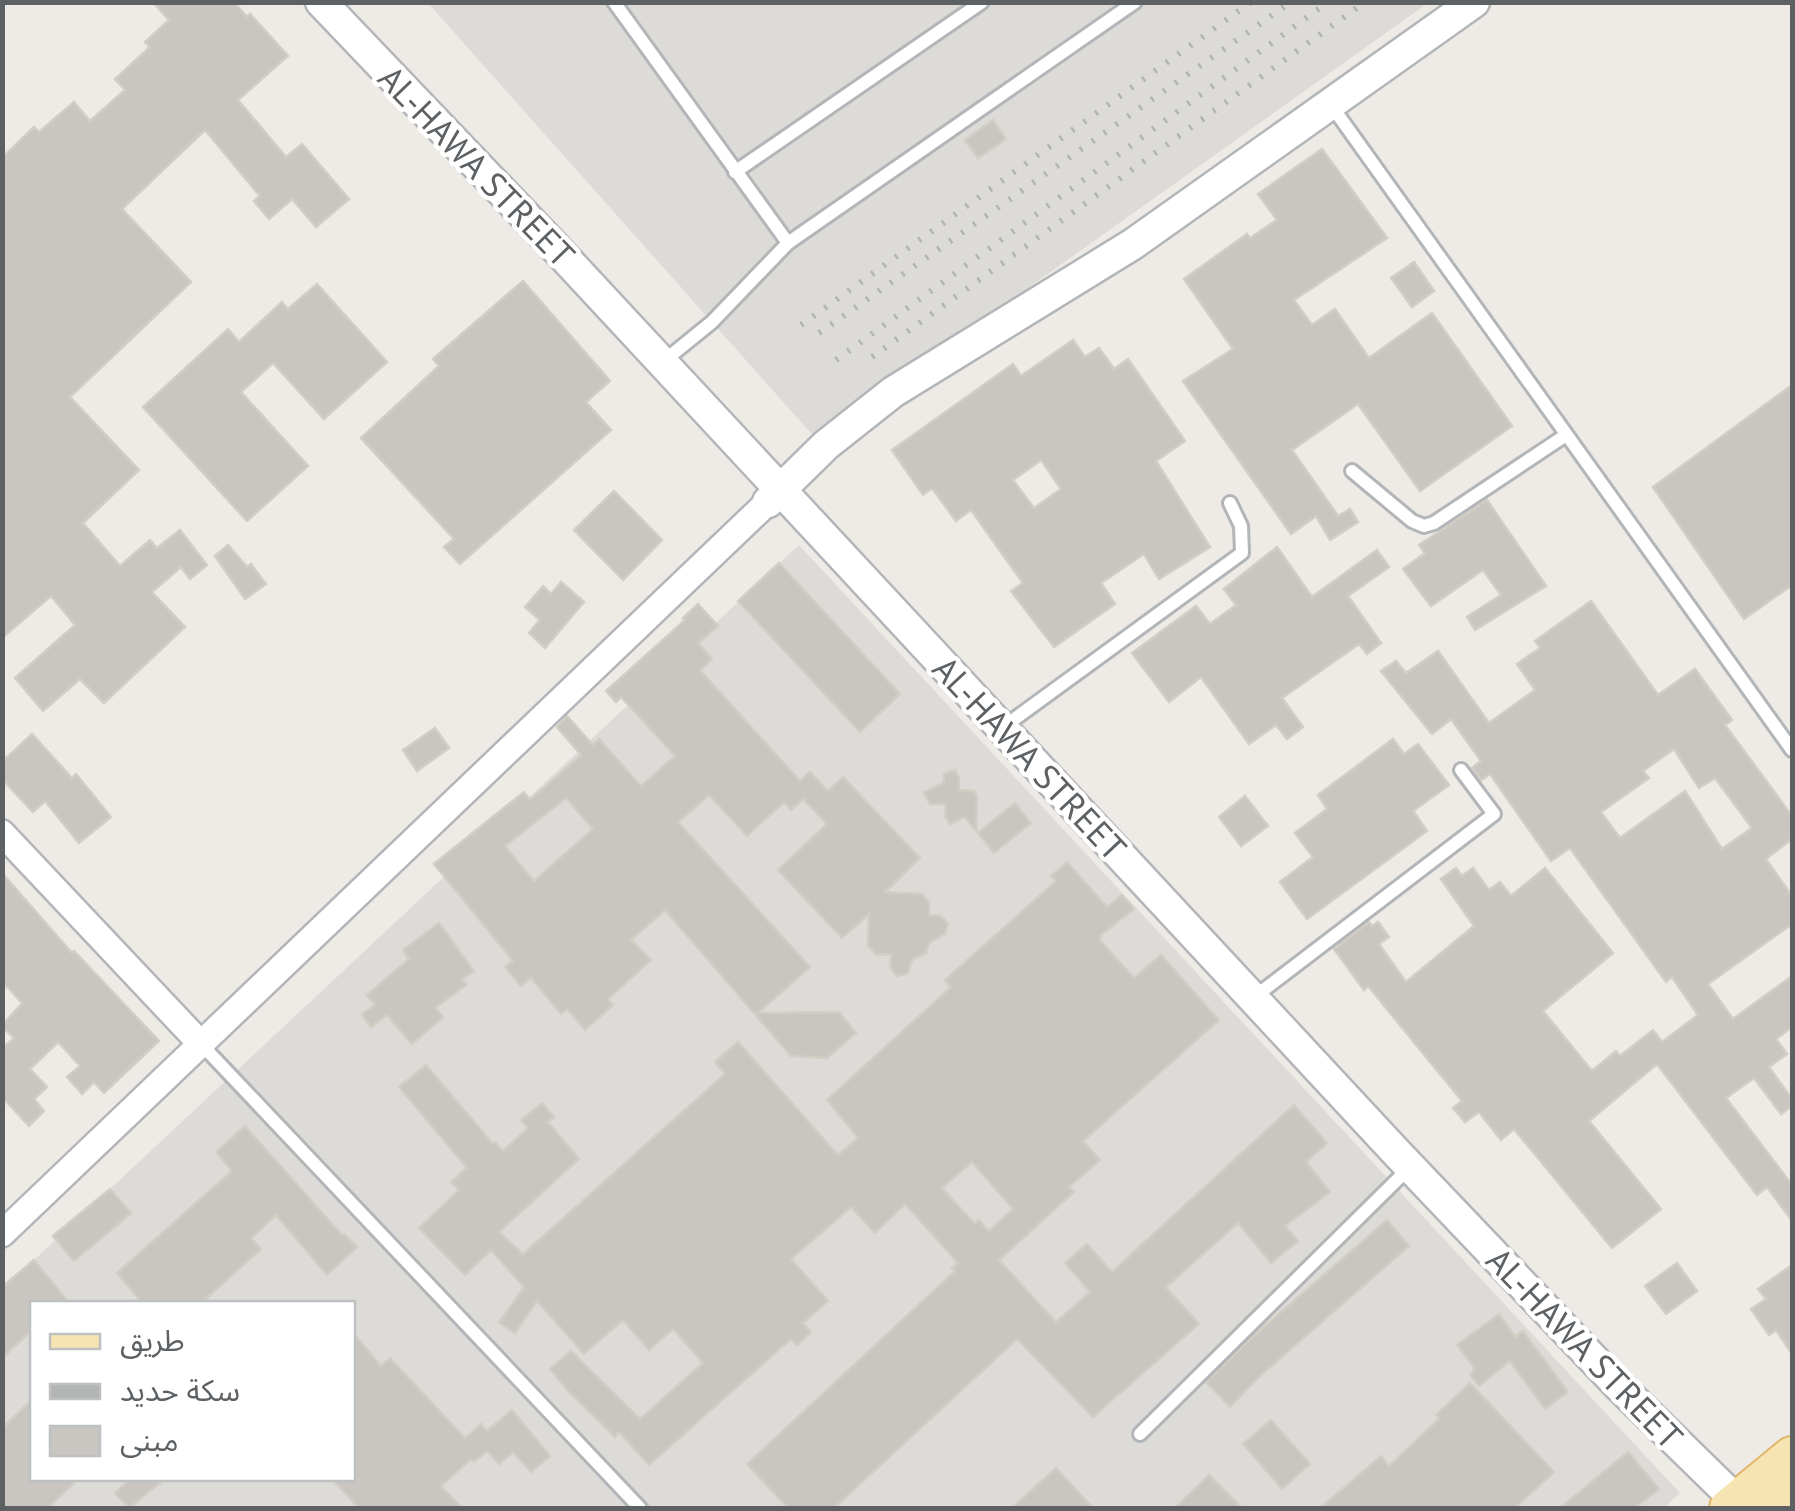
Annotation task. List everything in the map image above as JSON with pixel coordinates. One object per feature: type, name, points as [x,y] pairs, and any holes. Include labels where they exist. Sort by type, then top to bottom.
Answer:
[{"type":"main road","points":[[1736,1506],[1792,1456]]},
{"type":"main road","points":[[1776,1508],[1792,1497]]},
{"type":"street","name":"AL-HAWA STREET","points":[[322,2],[662,362],[774,496],[1002,728],[1410,1166],[1736,1506]]},
{"type":"street","points":[[2,1234],[826,445],[893,392],[1133,244],[1474,2]]},
{"type":"street","points":[[2,834],[202,1044]]},
{"type":"lane","points":[[614,2],[788,244]]},
{"type":"lane","points":[[735,172],[982,2]]},
{"type":"lane","points":[[662,362],[712,322],[788,244],[1134,2]]},
{"type":"lane","points":[[1331,105],[1792,750]]},
{"type":"lane","points":[[1352,471],[1412,522],[1424,526],[1566,435]]},
{"type":"lane","points":[[1002,728],[1242,553],[1241,526],[1230,503]]},
{"type":"lane","points":[[1253,998],[1494,814],[1461,770]]},
{"type":"lane","points":[[202,1044],[640,1508]]},
{"type":"lane","points":[[1140,1434],[1410,1166]]},
{"type":"shaded area","points":[[428,3],[1428,3],[816,439]]},
{"type":"shaded area","points":[[799,545],[1680,1493],[1664,1508],[3,1508],[3,1289]]},
{"type":"building","points":[[153,2],[234,2],[247,17],[250,14],[288,56],[238,100],[286,157],[302,144],[349,199],[316,227],[292,199],[269,219],[254,201],[260,196],[205,130],[122,209],[191,282],[70,397],[139,470],[83,523],[120,566],[150,540],[157,548],[180,530],[207,565],[190,579],[181,567],[152,592],[185,627],[104,703],[80,679],[43,711],[15,678],[75,625],[51,596],[2,638],[2,158],[34,127],[39,132],[74,102],[90,121],[125,90],[115,79],[150,47],[145,42],[169,20]]},
{"type":"building","points":[[993,120],[1006,139],[978,158],[965,140]]},
{"type":"building","points":[[1322,149],[1387,238],[1294,300],[1312,325],[1335,309],[1369,358],[1432,313],[1512,426],[1420,491],[1358,404],[1292,450],[1338,516],[1350,509],[1358,522],[1330,540],[1316,516],[1291,534],[1183,381],[1233,349],[1184,279],[1247,234],[1250,238],[1277,220],[1258,194]]},
{"type":"building","points":[[1414,262],[1434,291],[1412,307],[1391,278]]},
{"type":"building","points":[[523,281],[610,381],[586,402],[611,430],[460,564],[444,547],[454,539],[361,438],[439,366],[433,359]]},
{"type":"building","points":[[317,284],[387,362],[324,419],[273,363],[241,392],[308,466],[247,521],[143,407],[228,329],[239,342],[282,302],[288,309]]},
{"type":"building","points":[[1073,340],[1085,357],[1099,348],[1114,369],[1128,359],[1185,441],[1156,461],[1210,547],[1159,579],[1144,554],[1101,583],[1115,604],[1054,647],[1011,591],[1023,583],[971,510],[956,521],[932,488],[923,495],[892,450],[1013,364],[1021,376]],"holes":[[[1041,460],[1061,489],[1034,508],[1013,480]]]},
{"type":"building","points":[[1792,385],[1792,585],[1744,619],[1653,487]]},
{"type":"building","points":[[614,491],[662,540],[623,580],[574,530]]},
{"type":"building","points":[[1487,500],[1546,586],[1475,630],[1467,617],[1501,595],[1483,570],[1431,606],[1403,569],[1425,553],[1419,545]]},
{"type":"building","points":[[228,545],[247,567],[251,564],[266,584],[245,599],[215,556]]},
{"type":"building","points":[[1277,547],[1312,597],[1377,550],[1389,567],[1348,596],[1381,643],[1367,654],[1359,644],[1282,698],[1303,727],[1287,739],[1276,725],[1249,744],[1201,677],[1169,702],[1132,653],[1196,606],[1210,624],[1236,605],[1224,589]]},
{"type":"building","points":[[779,563],[900,694],[860,732],[738,601]]},
{"type":"building","points":[[561,582],[584,602],[545,648],[529,633],[540,620],[525,607],[543,586],[551,594]]},
{"type":"building","points":[[1591,601],[1658,695],[1695,669],[1732,720],[1725,725],[1792,816],[1792,839],[1766,859],[1792,896],[1792,924],[1708,984],[1733,1019],[1792,976],[1792,1027],[1776,1039],[1787,1054],[1769,1067],[1792,1099],[1792,1106],[1781,1114],[1754,1078],[1726,1098],[1792,1185],[1792,1221],[1767,1187],[1757,1195],[1657,1064],[1589,1121],[1661,1209],[1612,1248],[1514,1129],[1501,1140],[1479,1112],[1465,1122],[1453,1108],[1462,1101],[1368,986],[1364,990],[1334,949],[1369,922],[1372,926],[1378,922],[1389,937],[1379,944],[1406,982],[1474,926],[1441,879],[1456,868],[1462,876],[1473,868],[1489,890],[1500,882],[1511,896],[1545,868],[1613,953],[1543,1011],[1592,1071],[1616,1051],[1620,1056],[1653,1030],[1662,1042],[1698,1015],[1672,977],[1666,982],[1570,848],[1551,861],[1490,774],[1481,780],[1472,768],[1481,761],[1451,719],[1432,734],[1381,671],[1396,661],[1406,673],[1438,651],[1489,723],[1535,690],[1517,664],[1540,648],[1535,641]],"holes":[[[1674,749],[1699,788],[1715,778],[1752,828],[1722,849],[1685,791],[1620,838],[1601,812],[1649,778],[1643,771]]]},
{"type":"building","points":[[698,604],[718,626],[698,643],[712,659],[700,670],[800,781],[810,772],[828,791],[843,777],[920,858],[885,892],[922,894],[929,902],[929,915],[941,916],[948,924],[945,934],[929,943],[926,953],[912,960],[908,973],[897,976],[890,967],[891,955],[876,954],[868,946],[869,914],[842,938],[778,870],[827,824],[803,799],[791,810],[784,802],[747,836],[709,795],[678,822],[810,967],[758,1013],[839,1012],[856,1033],[827,1058],[791,1056],[665,910],[631,940],[651,960],[608,999],[613,1005],[585,1030],[567,1009],[561,1014],[531,978],[521,986],[505,967],[513,961],[434,864],[524,792],[530,800],[581,755],[557,727],[567,716],[593,745],[599,739],[641,786],[675,756],[621,697],[616,702],[606,691]],"holes":[[[566,798],[593,829],[534,881],[505,846]]]},
{"type":"building","points":[[435,728],[449,748],[417,771],[403,750]]},
{"type":"building","points":[[32,734],[72,778],[76,774],[111,817],[79,843],[45,801],[33,812],[2,779],[2,762]]},
{"type":"building","points":[[1393,739],[1404,754],[1418,744],[1449,785],[1413,811],[1427,831],[1307,919],[1280,882],[1313,857],[1295,833],[1327,809],[1318,795]]},
{"type":"building","points":[[955,770],[959,790],[974,791],[977,797],[976,831],[965,817],[950,824],[945,816],[946,804],[930,804],[924,792],[944,783],[944,774]]},
{"type":"building","points":[[1245,796],[1268,826],[1241,846],[1219,817]]},
{"type":"building","points":[[1015,803],[1031,823],[994,853],[978,833]]},
{"type":"building","points":[[1067,862],[1107,907],[1122,895],[1134,909],[1101,935],[1100,940],[1134,978],[1161,955],[1219,1020],[1083,1141],[1100,1160],[1069,1187],[1074,1192],[999,1260],[1056,1322],[1090,1292],[1065,1263],[1087,1244],[1112,1272],[1294,1105],[1327,1143],[1306,1162],[1330,1192],[1285,1226],[1298,1241],[1271,1263],[1238,1223],[1166,1287],[1199,1324],[1093,1417],[1017,1339],[834,1508],[788,1508],[747,1464],[955,1271],[952,1268],[958,1263],[905,1204],[875,1233],[851,1207],[791,1259],[828,1301],[803,1323],[811,1332],[797,1345],[791,1339],[649,1465],[619,1432],[615,1437],[550,1369],[571,1351],[640,1419],[703,1363],[673,1329],[649,1350],[623,1320],[584,1354],[537,1301],[515,1333],[499,1323],[524,1287],[491,1250],[465,1275],[419,1228],[459,1190],[451,1182],[467,1168],[399,1087],[426,1065],[503,1151],[528,1128],[521,1120],[542,1103],[554,1117],[548,1122],[579,1159],[499,1232],[523,1254],[725,1074],[715,1062],[738,1042],[838,1155],[858,1138],[827,1100],[951,987],[945,980],[1056,881],[1051,876]],"holes":[[[972,1162],[1013,1209],[989,1231],[979,1220],[975,1224],[942,1188]]]},
{"type":"building","points":[[2,873],[72,953],[159,1041],[104,1093],[94,1082],[82,1094],[67,1077],[80,1066],[58,1042],[30,1069],[47,1087],[34,1099],[44,1111],[29,1126],[2,1097],[2,1049],[14,1038],[2,1026],[22,1003],[2,981]]},
{"type":"building","points":[[439,923],[474,971],[462,979],[466,985],[435,1008],[443,1017],[412,1044],[387,1015],[371,1027],[362,1014],[375,1005],[367,995],[409,959],[403,950]]},
{"type":"building","points":[[245,1126],[357,1247],[327,1275],[276,1215],[251,1238],[261,1249],[203,1301],[140,1301],[117,1273],[232,1171],[216,1152]]},
{"type":"building","points":[[110,1189],[131,1213],[74,1261],[53,1236]]},
{"type":"building","points":[[1387,1220],[1409,1246],[1261,1375],[1230,1407],[1206,1382]]},
{"type":"building","points":[[34,1260],[68,1301],[30,1301],[30,1332],[2,1358],[2,1287]]},
{"type":"building","points":[[1677,1263],[1697,1291],[1666,1314],[1645,1286]]},
{"type":"building","points":[[1792,1265],[1792,1354],[1776,1330],[1769,1335],[1751,1309],[1766,1299],[1758,1289]]},
{"type":"building","points":[[1499,1314],[1515,1337],[1523,1331],[1568,1392],[1545,1409],[1510,1361],[1479,1386],[1470,1374],[1475,1369],[1457,1345]]},
{"type":"building","points":[[355,1335],[381,1366],[390,1358],[465,1438],[481,1424],[487,1431],[512,1410],[550,1456],[531,1472],[513,1452],[499,1464],[487,1451],[474,1462],[471,1459],[441,1486],[462,1508],[359,1508],[334,1481],[355,1481]]},
{"type":"building","points":[[1470,1383],[1554,1472],[1515,1508],[1320,1508],[1381,1456],[1389,1466]]},
{"type":"building","points":[[30,1402],[30,1481],[76,1481],[48,1508],[2,1508],[2,1428]]},
{"type":"building","points":[[1271,1420],[1310,1464],[1282,1489],[1243,1444]]},
{"type":"building","points":[[1628,1452],[1659,1489],[1635,1508],[1560,1508]]},
{"type":"building","points":[[1056,1468],[1093,1508],[1012,1508]]},
{"type":"building","points":[[1209,1475],[1242,1508],[1175,1508]]},
{"type":"building","points":[[128,1481],[162,1481],[129,1508],[115,1493]]},
{"type":"railway","points":[[801,325],[1251,2]]},
{"type":"railway","points":[[819,333],[1291,2]]},
{"type":"railway","points":[[836,360],[1328,2]]},
{"type":"railway","points":[[872,357],[1365,2]]}]
